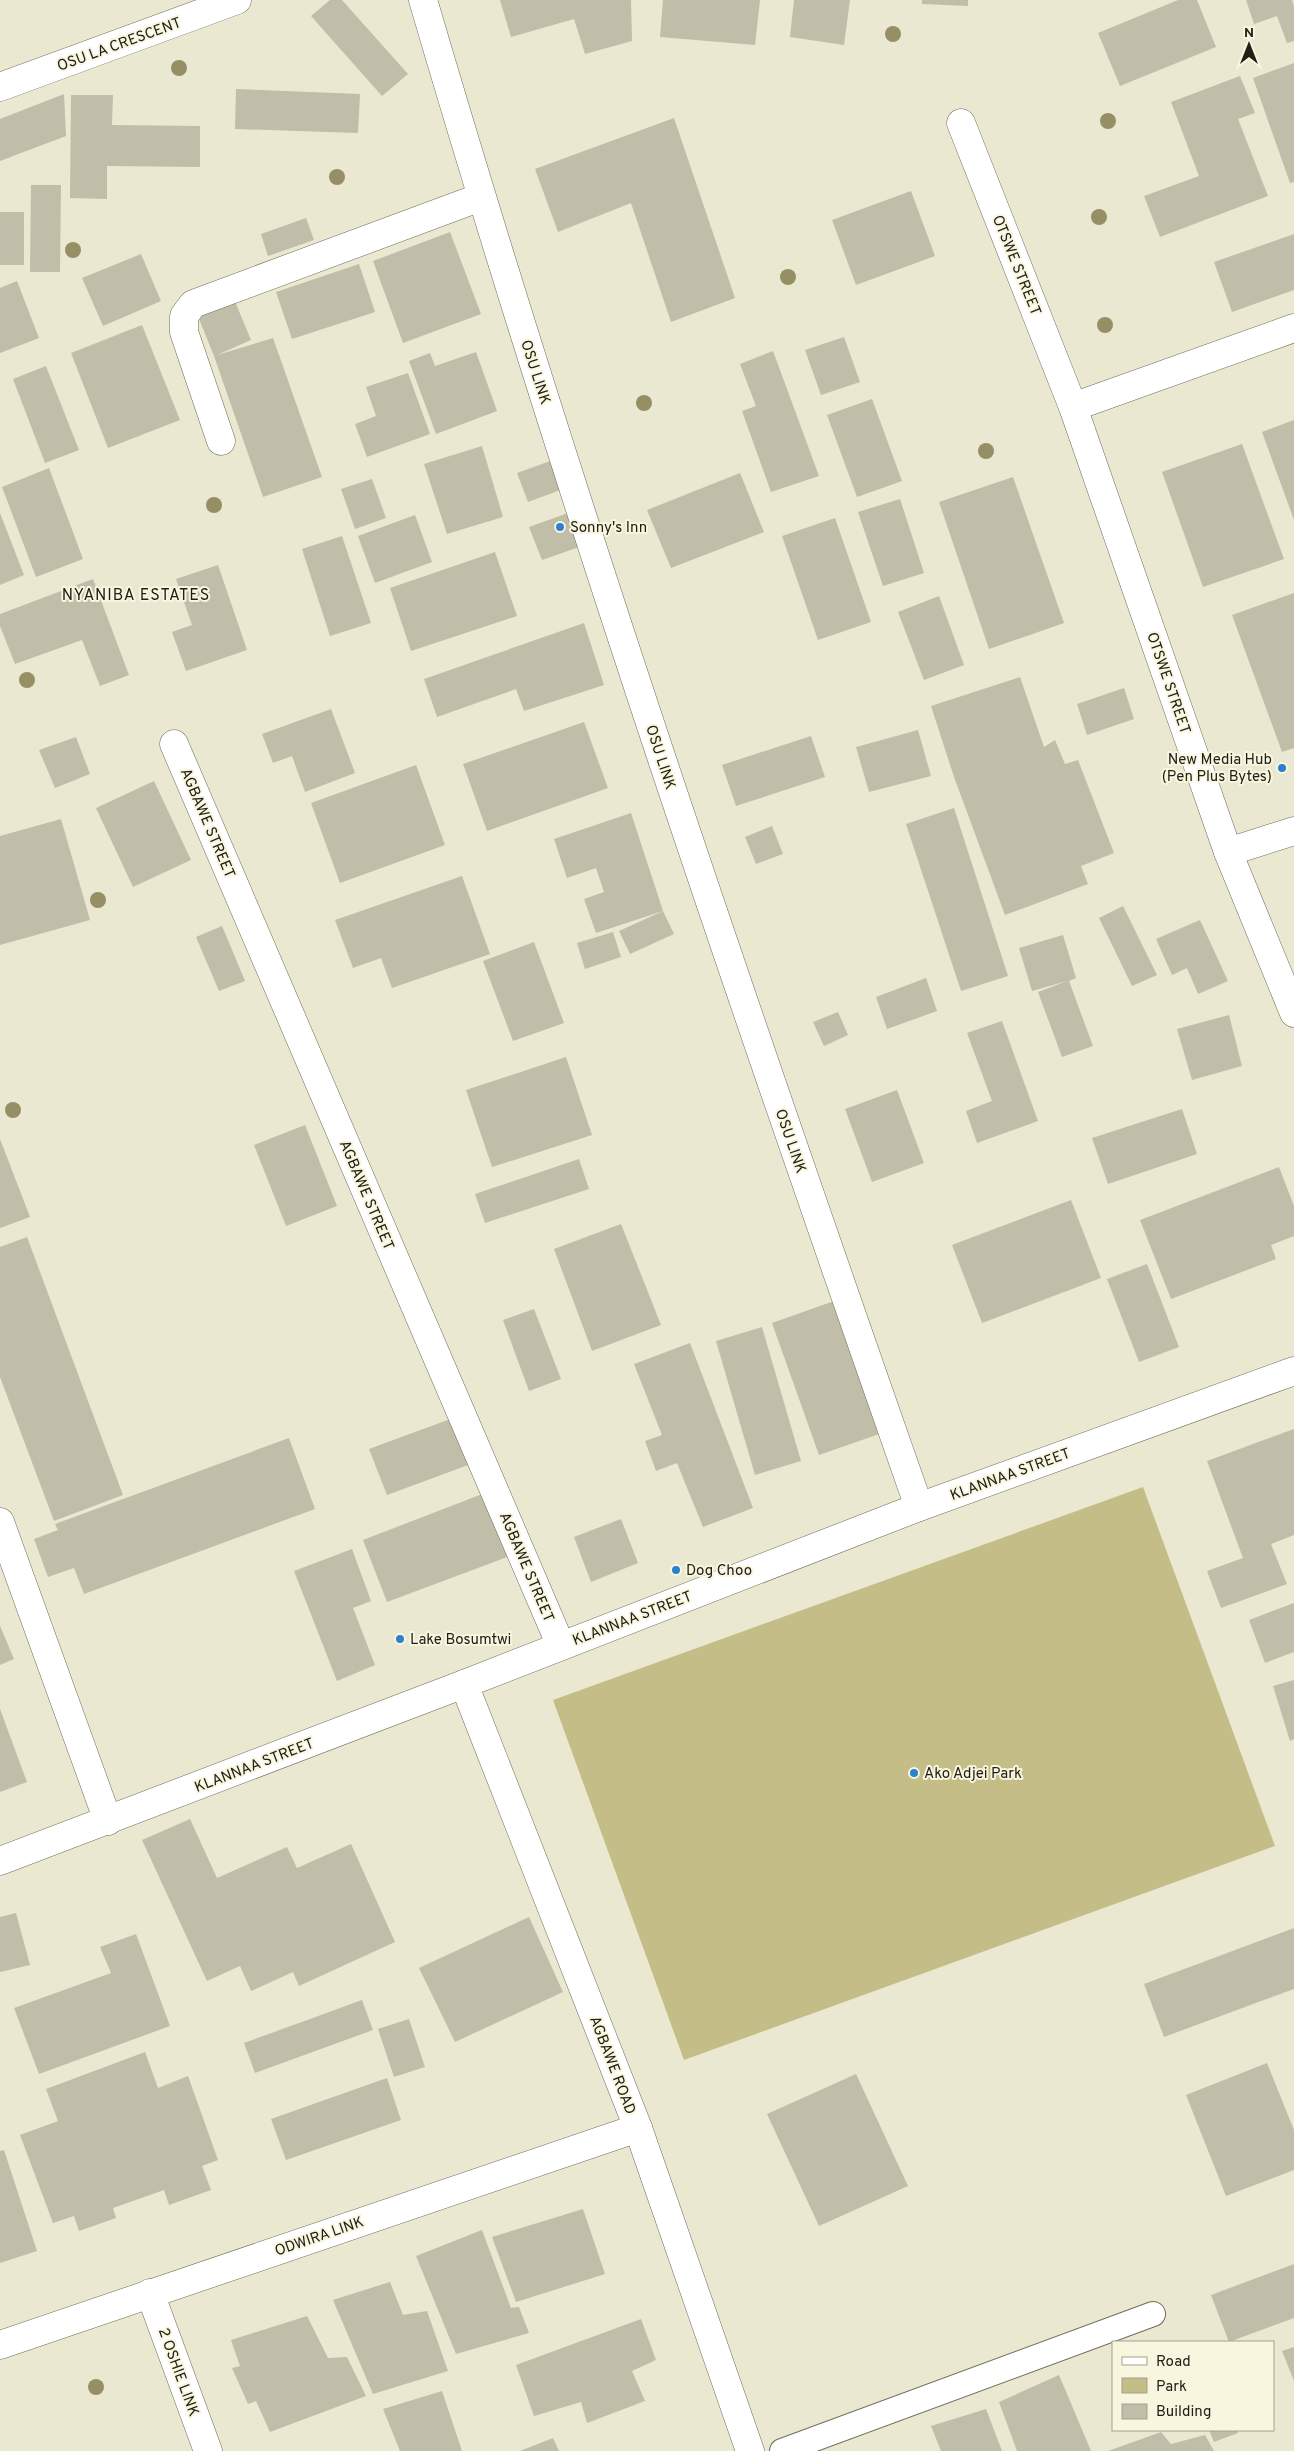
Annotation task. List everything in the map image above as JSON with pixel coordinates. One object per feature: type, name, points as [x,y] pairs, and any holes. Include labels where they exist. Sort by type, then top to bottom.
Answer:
[{"type":"street","name":"OSU LA CRESCENT","points":[[0,87],[237,0]]},
{"type":"street","name":"OSU LINK","points":[[423,0],[481,196],[595,557],[766,1072],[919,1507]]},
{"type":"street","name":"OTSWE STREET","points":[[960,123],[1073,407],[1228,852],[1294,1013]]},
{"type":"street","points":[[221,441],[184,332],[184,316],[193,304],[481,196]]},
{"type":"street","points":[[1073,407],[1294,328]]},
{"type":"street","name":"AGBAWE STREET","points":[[174,744],[560,1646]]},
{"type":"street","points":[[1228,852],[1294,831]]},
{"type":"street","name":"KLANNAA STREET","points":[[0,1861],[464,1684],[919,1507],[1294,1371]]},
{"type":"street","points":[[0,1522],[108,1821]]},
{"type":"street","name":"AGBAWE ROAD","points":[[464,1684],[638,2128],[750,2451]]},
{"type":"street","name":"ODWIRA LINK","points":[[0,2344],[638,2128]]},
{"type":"street","name":"2 OSHIE LINK","points":[[150,2292],[208,2451]]},
{"type":"lane","points":[[782,2451],[1153,2314]]},
{"type":"green space","name":"Ako Adjei Park","points":[[1143,1487],[1275,1846],[684,2060],[553,1700]]},
{"type":"building","points":[[330,0],[342,0],[408,74],[382,96],[311,16]]},
{"type":"building","points":[[500,0],[631,0],[632,41],[585,54],[574,19],[511,37]]},
{"type":"building","points":[[663,0],[760,0],[755,45],[660,37]]},
{"type":"building","points":[[794,0],[850,0],[844,45],[790,37]]},
{"type":"building","points":[[922,0],[968,0],[968,6],[922,4]]},
{"type":"building","points":[[1178,0],[1197,0],[1216,47],[1120,86],[1098,33]]},
{"type":"building","points":[[1246,0],[1292,0],[1294,6],[1294,41],[1287,43],[1277,16],[1254,24]]},
{"type":"building","points":[[1294,63],[1294,182],[1290,183],[1253,78]]},
{"type":"building","points":[[1240,76],[1255,113],[1238,119],[1268,196],[1160,237],[1144,196],[1199,176],[1171,102]]},
{"type":"building","points":[[236,89],[360,94],[358,133],[235,129]]},
{"type":"building","points":[[64,94],[66,136],[0,161],[0,119]]},
{"type":"building","points":[[71,95],[113,95],[112,125],[200,126],[200,167],[107,166],[107,199],[70,198]]},
{"type":"building","points":[[674,118],[735,298],[671,322],[631,203],[558,232],[535,169]]},
{"type":"building","points":[[31,185],[61,185],[60,272],[30,272]]},
{"type":"building","points":[[911,191],[935,256],[856,285],[832,220]]},
{"type":"building","points":[[0,212],[24,212],[24,265],[0,265]]},
{"type":"building","points":[[306,218],[314,240],[268,256],[261,234]]},
{"type":"building","points":[[450,232],[481,314],[403,343],[373,261]]},
{"type":"building","points":[[1294,234],[1294,290],[1232,312],[1214,262]]},
{"type":"building","points":[[141,254],[161,301],[103,326],[82,278]]},
{"type":"building","points":[[359,264],[375,312],[292,339],[276,292]]},
{"type":"building","points":[[17,281],[39,338],[0,353],[0,288]]},
{"type":"building","points":[[234,299],[251,340],[217,355],[273,338],[322,477],[263,497],[214,356],[197,314]]},
{"type":"building","points":[[142,325],[180,420],[108,448],[71,353]]},
{"type":"building","points":[[844,337],[860,382],[821,395],[805,350]]},
{"type":"building","points":[[773,351],[819,476],[771,492],[742,411],[756,406],[740,364]]},
{"type":"building","points":[[476,352],[497,411],[436,434],[409,361],[430,353],[435,366]]},
{"type":"building","points":[[46,366],[79,450],[45,463],[13,379]]},
{"type":"building","points":[[408,373],[430,434],[367,457],[355,424],[376,416],[366,387]]},
{"type":"building","points":[[872,399],[902,481],[857,497],[827,415]]},
{"type":"building","points":[[1294,420],[1294,520],[1262,432]]},
{"type":"building","points":[[1242,444],[1284,559],[1203,587],[1162,472]]},
{"type":"building","points":[[482,446],[503,517],[447,534],[424,464]]},
{"type":"building","points":[[553,460],[563,489],[528,502],[517,473]]},
{"type":"building","points":[[49,468],[83,559],[36,577],[2,487]]},
{"type":"building","points":[[740,473],[764,532],[671,568],[647,510]]},
{"type":"building","points":[[1013,477],[1064,623],[989,649],[939,502]]},
{"type":"building","points":[[372,479],[386,518],[355,529],[341,489]]},
{"type":"building","points":[[900,499],[924,573],[883,586],[858,512]]},
{"type":"building","points":[[0,513],[24,575],[0,585]]},
{"type":"building","points":[[568,513],[582,546],[542,560],[529,527]]},
{"type":"building","points":[[415,515],[432,562],[375,583],[358,536]]},
{"type":"building","points":[[835,518],[871,622],[818,640],[782,536]]},
{"type":"building","points":[[342,536],[371,623],[330,636],[302,549]]},
{"type":"building","points":[[495,552],[517,616],[411,651],[390,588]]},
{"type":"building","points":[[218,565],[247,650],[186,671],[172,632],[192,625],[176,579]]},
{"type":"building","points":[[93,579],[129,675],[100,686],[82,640],[15,664],[0,626],[0,614]]},
{"type":"building","points":[[1294,593],[1294,748],[1282,752],[1232,615]]},
{"type":"building","points":[[939,596],[964,665],[924,680],[898,612]]},
{"type":"building","points":[[584,623],[604,685],[524,711],[516,689],[437,717],[424,679]]},
{"type":"building","points":[[1020,677],[1044,747],[1055,740],[1065,764],[1078,760],[1114,853],[1081,866],[1088,884],[1005,915],[954,777],[931,706]]},
{"type":"building","points":[[1124,688],[1134,719],[1087,735],[1077,704]]},
{"type":"building","points":[[331,709],[355,773],[305,792],[292,756],[273,763],[262,734]]},
{"type":"building","points":[[584,722],[608,788],[487,831],[463,764]]},
{"type":"building","points":[[918,730],[931,776],[869,792],[856,747]]},
{"type":"building","points":[[811,736],[825,777],[736,806],[722,765]]},
{"type":"building","points":[[76,737],[90,774],[55,788],[39,750]]},
{"type":"building","points":[[416,765],[445,845],[340,883],[311,803]]},
{"type":"building","points":[[154,781],[191,860],[133,887],[96,808]]},
{"type":"building","points":[[954,808],[1008,976],[961,991],[906,824]]},
{"type":"building","points":[[631,813],[663,911],[596,933],[584,899],[604,892],[596,868],[567,878],[554,839]]},
{"type":"building","points":[[61,819],[90,920],[0,945],[0,836]]},
{"type":"building","points":[[772,826],[783,854],[756,864],[745,837]]},
{"type":"building","points":[[462,876],[490,954],[392,988],[381,958],[353,968],[335,920]]},
{"type":"building","points":[[1123,906],[1157,975],[1132,986],[1099,918]]},
{"type":"building","points":[[663,911],[674,934],[630,954],[619,931]]},
{"type":"building","points":[[1200,920],[1228,981],[1198,994],[1187,968],[1172,975],[1156,939]]},
{"type":"building","points":[[222,926],[245,981],[219,991],[196,937]]},
{"type":"building","points":[[613,932],[621,957],[585,969],[577,943]]},
{"type":"building","points":[[1063,935],[1076,978],[1069,981],[1093,1046],[1062,1057],[1038,992],[1067,981],[1032,991],[1019,948]]},
{"type":"building","points":[[534,942],[564,1023],[513,1041],[483,961]]},
{"type":"building","points":[[926,978],[937,1011],[887,1029],[876,997]]},
{"type":"building","points":[[838,1012],[848,1035],[824,1046],[813,1022]]},
{"type":"building","points":[[1229,1015],[1242,1066],[1192,1080],[1177,1029]]},
{"type":"building","points":[[1002,1021],[1038,1121],[977,1143],[966,1111],[992,1101],[967,1033]]},
{"type":"building","points":[[566,1057],[592,1135],[492,1167],[466,1090]]},
{"type":"building","points":[[897,1090],[924,1163],[872,1182],[845,1109]]},
{"type":"building","points":[[1182,1109],[1197,1154],[1108,1184],[1092,1138]]},
{"type":"building","points":[[305,1125],[337,1206],[286,1226],[254,1145]]},
{"type":"building","points":[[0,1139],[30,1217],[0,1228]]},
{"type":"building","points":[[579,1159],[589,1189],[485,1223],[475,1194]]},
{"type":"building","points":[[1279,1167],[1294,1206],[1294,1236],[1271,1245],[1276,1259],[1171,1299],[1140,1220]]},
{"type":"building","points":[[1071,1200],[1101,1278],[982,1323],[952,1245]]},
{"type":"building","points":[[621,1224],[661,1325],[592,1351],[554,1249]]},
{"type":"building","points":[[27,1237],[123,1495],[54,1521],[0,1377],[0,1247]]},
{"type":"building","points":[[1147,1264],[1179,1347],[1139,1362],[1107,1279]]},
{"type":"building","points":[[834,1301],[882,1433],[819,1455],[772,1323]]},
{"type":"building","points":[[534,1309],[561,1379],[529,1391],[503,1320]]},
{"type":"building","points":[[762,1327],[801,1461],[755,1475],[716,1341]]},
{"type":"building","points":[[690,1343],[753,1508],[703,1527],[677,1463],[656,1471],[645,1441],[662,1435],[634,1364]]},
{"type":"building","points":[[453,1418],[471,1464],[387,1495],[369,1449]]},
{"type":"building","points":[[1294,1429],[1294,1535],[1271,1544],[1287,1584],[1221,1608],[1207,1571],[1243,1558],[1207,1461]]},
{"type":"building","points":[[289,1438],[315,1509],[84,1594],[74,1568],[48,1577],[34,1539],[58,1530],[55,1524]]},
{"type":"building","points":[[490,1491],[515,1554],[387,1602],[363,1540]]},
{"type":"building","points":[[621,1519],[638,1563],[591,1582],[574,1537]]},
{"type":"building","points":[[352,1549],[371,1601],[353,1608],[375,1665],[337,1681],[294,1571]]},
{"type":"building","points":[[1294,1603],[1294,1652],[1265,1663],[1249,1620]]},
{"type":"building","points":[[0,1626],[14,1659],[0,1665]]},
{"type":"building","points":[[1294,1680],[1294,1739],[1290,1741],[1273,1686]]},
{"type":"building","points":[[0,1709],[27,1782],[0,1792]]},
{"type":"building","points":[[190,1819],[217,1878],[287,1847],[297,1868],[351,1844],[395,1942],[299,1986],[293,1972],[251,1991],[240,1966],[207,1981],[142,1840]]},
{"type":"building","points":[[16,1913],[30,1965],[0,1972],[0,1917]]},
{"type":"building","points":[[529,1917],[563,1992],[455,2042],[419,1968]]},
{"type":"building","points":[[1294,1928],[1294,1989],[1164,2037],[1144,1984]]},
{"type":"building","points":[[136,1934],[170,2026],[39,2074],[14,2008],[111,1973],[100,1947]]},
{"type":"building","points":[[362,2000],[373,2030],[255,2073],[244,2043]]},
{"type":"building","points":[[409,2019],[425,2067],[394,2077],[378,2029]]},
{"type":"building","points":[[145,2052],[158,2088],[188,2076],[218,2160],[202,2166],[211,2190],[169,2205],[164,2190],[113,2208],[116,2218],[79,2231],[74,2216],[53,2223],[20,2135],[58,2121],[46,2089]]},
{"type":"building","points":[[1267,2063],[1294,2130],[1294,2170],[1226,2196],[1186,2095]]},
{"type":"building","points":[[856,2074],[908,2186],[819,2226],[767,2114]]},
{"type":"building","points":[[387,2078],[401,2120],[286,2160],[271,2119]]},
{"type":"building","points":[[4,2150],[37,2251],[0,2263],[0,2151]]},
{"type":"building","points":[[583,2209],[605,2274],[516,2302],[492,2237]]},
{"type":"building","points":[[482,2230],[511,2308],[519,2307],[529,2333],[456,2354],[416,2256]]},
{"type":"building","points":[[1294,2264],[1294,2318],[1229,2341],[1211,2295]]},
{"type":"building","points":[[390,2282],[403,2315],[427,2311],[448,2371],[373,2394],[333,2300]]},
{"type":"building","points":[[307,2316],[328,2358],[347,2357],[366,2396],[270,2432],[256,2401],[248,2404],[232,2368],[240,2366],[231,2340]]},
{"type":"building","points":[[641,2319],[656,2360],[632,2371],[645,2401],[587,2423],[581,2402],[534,2416],[516,2365]]},
{"type":"building","points":[[1294,2347],[1294,2381],[1282,2351]]},
{"type":"building","points":[[1059,2375],[1091,2451],[1017,2451],[999,2402]]},
{"type":"building","points":[[442,2391],[462,2451],[400,2451],[383,2409]]},
{"type":"building","points":[[986,2409],[1002,2451],[941,2451],[931,2426]]},
{"type":"building","points":[[1209,2431],[1237,2431],[1238,2433],[1214,2442]]},
{"type":"building","points":[[1161,2432],[1171,2444],[1205,2435],[1214,2451],[1108,2451]]},
{"type":"building","points":[[553,2438],[559,2451],[520,2451]]},
{"type":"place","name":"Sonny's Inn","points":[[560,527]]},
{"type":"place","name":"New Media Hub (Pen Plus Bytes)","points":[[1282,768]]},
{"type":"place","name":"Dog Choo","points":[[676,1570]]},
{"type":"place","name":"Lake Bosumtwi","points":[[400,1639]]},
{"type":"place","name":"Ako Adjei Park","points":[[914,1773]]},
{"type":"district","name":"NYANIBA ESTATES","points":[[136,594]]}]
